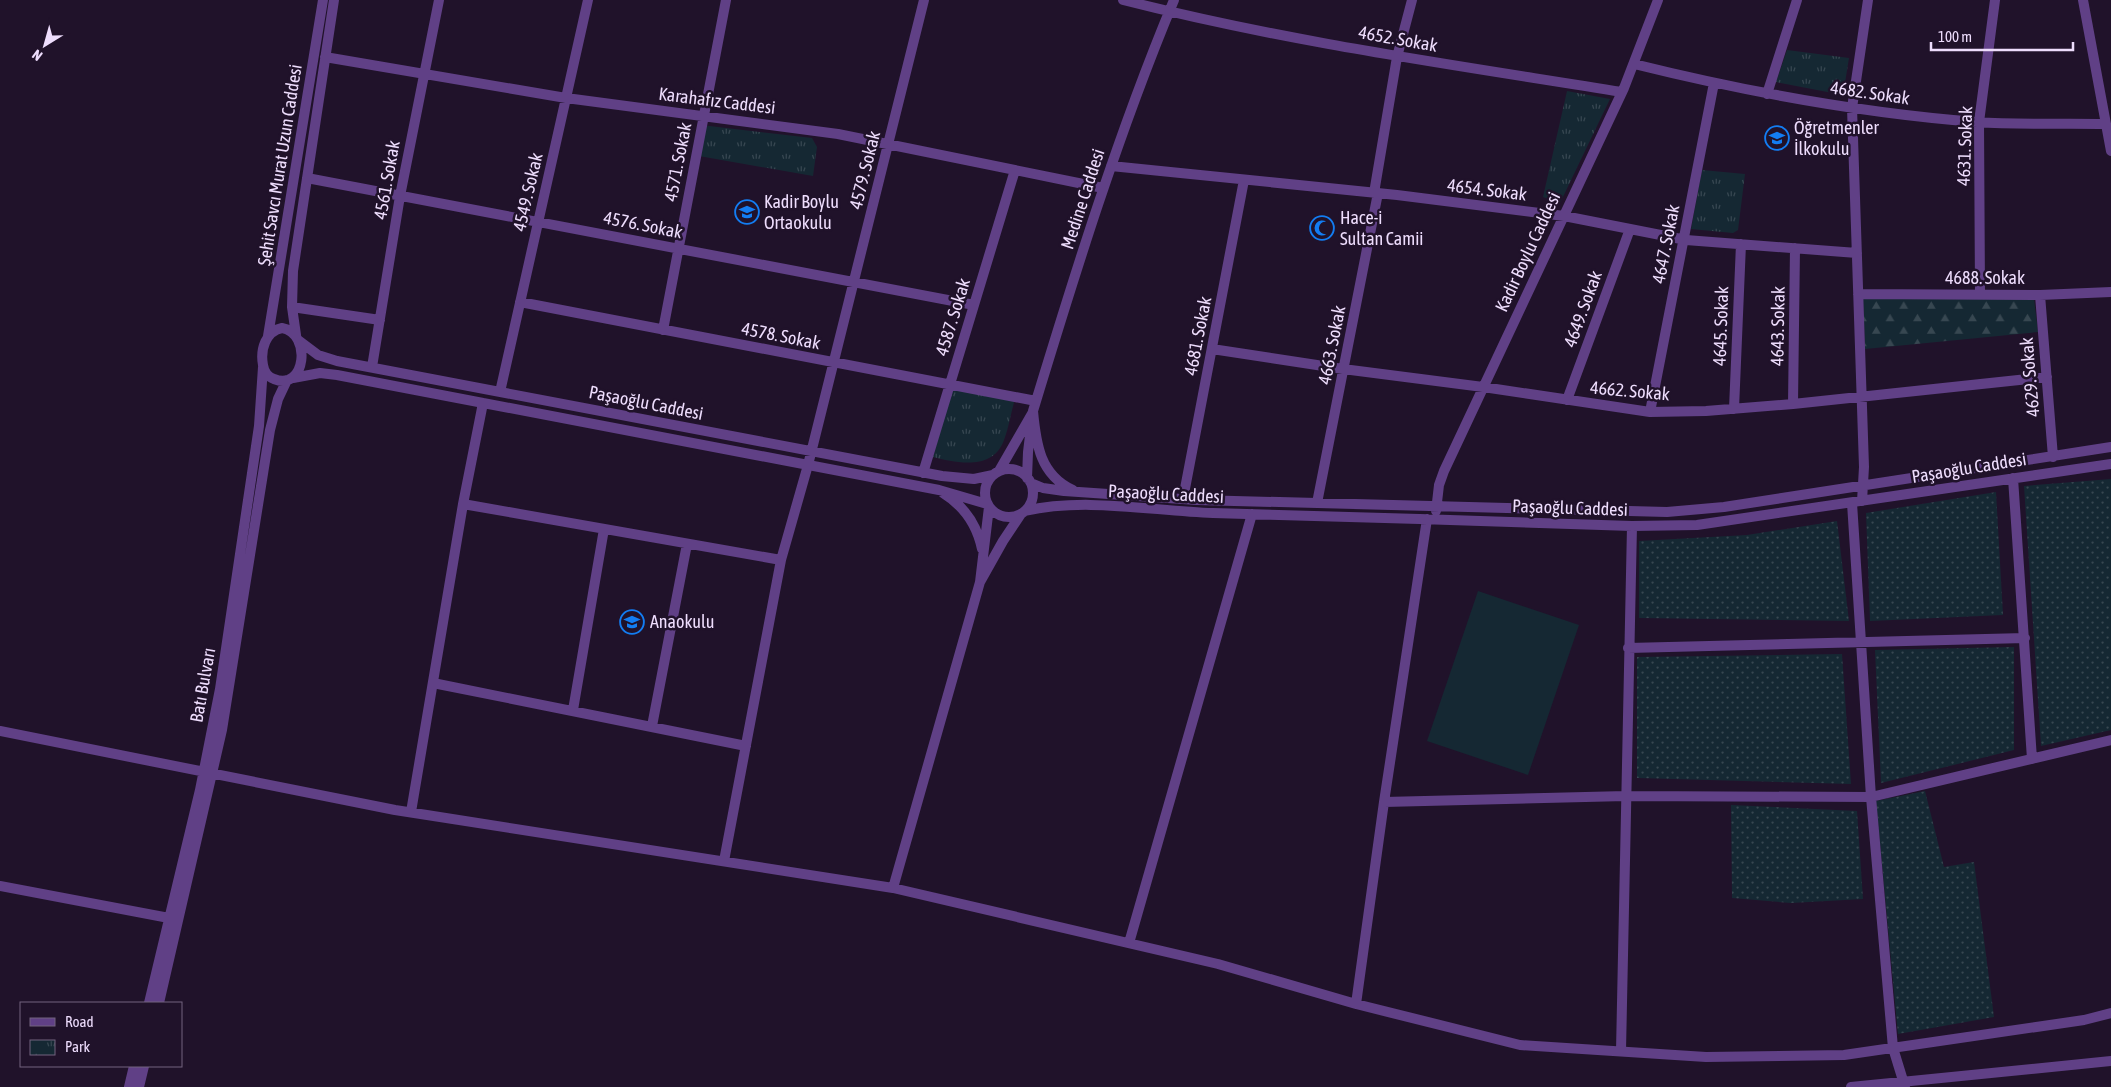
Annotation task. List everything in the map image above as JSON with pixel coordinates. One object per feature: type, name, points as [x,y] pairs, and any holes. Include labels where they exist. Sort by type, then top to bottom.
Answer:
[{"type":"street","name":"Şehit Savcı Murat Uzun Caddesi","points":[[268,336],[323,0]]},
{"type":"street","name":"Şehit Savcı Murat Uzun Caddesi","points":[[297,337],[292,307],[293,270],[334,0]]},
{"type":"street","name":"4561. Sokak","points":[[372,367],[400,196],[439,0]]},
{"type":"street","name":"4549. Sokak","points":[[500,392],[588,0]]},
{"type":"street","name":"4571. Sokak","points":[[664,330],[726,0]]},
{"type":"street","name":"4579. Sokak","points":[[724,861],[781,560],[812,451],[924,0]]},
{"type":"street","name":"4652. Sokak","points":[[1123,0],[1169,12],[1397,57],[1622,92]]},
{"type":"street","name":"Medine Caddesi","points":[[1029,481],[1028,452],[1034,406],[1111,166],[1174,0]]},
{"type":"street","name":"4663. Sokak","points":[[1316,503],[1376,193],[1397,57],[1412,0]]},
{"type":"street","name":"Kadir Boylu Caddesi","points":[[1356,1004],[1384,802],[1431,520],[1436,506],[1439,485],[1622,92],[1658,0]]},
{"type":"street","points":[[1767,94],[1797,0]]},
{"type":"street","points":[[1868,0],[1852,108],[1864,486],[1857,502],[1862,642],[1871,797],[1893,1048],[1905,1084]]},
{"type":"street","name":"4631. Sokak","points":[[1980,294],[1979,122],[1995,0]]},
{"type":"street","points":[[2083,0],[2111,151]]},
{"type":"street","name":"Karahafız Caddesi","points":[[325,57],[566,98],[838,134],[1104,188]]},
{"type":"street","name":"4682. Sokak","points":[[1634,64],[1767,94],[1852,108],[1979,122],[2106,124]]},
{"type":"street","name":"4647. Sokak","points":[[1650,412],[1714,83]]},
{"type":"street","name":"4654. Sokak","points":[[1111,166],[1376,193],[1564,216],[1683,239],[1857,253]]},
{"type":"street","name":"4587. Sokak","points":[[923,472],[1015,170]]},
{"type":"street","name":"4576. Sokak","points":[[307,178],[974,305]]},
{"type":"street","name":"4681. Sokak","points":[[1183,499],[1244,180]]},
{"type":"street","name":"4649. Sokak","points":[[1566,400],[1630,229]]},
{"type":"street","name":"4645. Sokak","points":[[1734,409],[1741,244]]},
{"type":"street","name":"4643. Sokak","points":[[1793,404],[1795,248]]},
{"type":"street","name":"4688. Sokak","points":[[1858,294],[2040,295],[2111,292]]},
{"type":"street","name":"4629. Sokak","points":[[2040,295],[2053,456]]},
{"type":"street","name":"4578. Sokak","points":[[520,302],[950,385],[1034,406]]},
{"type":"street","points":[[292,307],[380,320]]},
{"type":"street","points":[[288,328],[297,337],[301,363],[297,374],[290,379],[276,380],[270,377],[263,367],[264,349],[271,331],[288,328]]},
{"type":"street","name":"Paşaoğlu Caddesi","points":[[297,337],[311,351],[328,358],[500,392],[962,479],[985,478],[996,473]]},
{"type":"street","name":"4662. Sokak","points":[[1212,349],[1343,370],[1483,387],[1650,412],[1734,409],[1793,404],[2047,377]]},
{"type":"street","name":"Batı Bulvarı","points":[[148,1002],[209,772],[262,404],[263,367]]},
{"type":"street","name":"Paşaoğlu Caddesi","points":[[290,379],[328,373],[939,490],[988,506]]},
{"type":"street","name":"Batı Bulvarı","points":[[159,1002],[209,772],[234,668],[270,430],[278,399],[290,379]]},
{"type":"street","points":[[411,812],[463,504],[484,403]]},
{"type":"street","points":[[1034,406],[1036,441],[1049,471],[1059,482],[1078,492]]},
{"type":"street","name":"Medine Caddesi","points":[[996,473],[1034,406]]},
{"type":"street","name":"Paşaoğlu Caddesi","points":[[1029,481],[1054,490],[1183,499],[1649,512],[1696,511],[2111,447]]},
{"type":"street","name":"Paşaoğlu Caddesi","points":[[1023,512],[1049,506],[1077,505],[1252,514],[1632,526],[1697,526],[2111,464]]},
{"type":"street","points":[[893,888],[980,582],[988,506],[984,491],[986,484],[996,473],[1011,469],[1019,472],[1029,481],[1032,499],[1003,541],[980,582]]},
{"type":"street","points":[[2013,478],[2032,759]]},
{"type":"street","points":[[939,490],[955,502],[969,517],[978,535],[983,557]]},
{"type":"street","points":[[463,504],[781,560]]},
{"type":"street","points":[[988,506],[1000,516],[1008,518],[1023,512]]},
{"type":"street","points":[[1129,943],[1252,514]]},
{"type":"street","points":[[1621,1051],[1632,526]]},
{"type":"street","points":[[573,710],[604,529]]},
{"type":"street","points":[[652,726],[687,544]]},
{"type":"street","points":[[1628,648],[2025,638]]},
{"type":"street","points":[[433,683],[746,746]]},
{"type":"street","points":[[0,731],[411,812],[893,888],[1218,964],[1356,1004],[1520,1045],[1706,1057],[1844,1055],[2084,1020],[2111,1013]]},
{"type":"street","points":[[1384,802],[1626,796],[1871,797],[2111,740]]},
{"type":"street","points":[[0,886],[169,918]]},
{"type":"street","points":[[1851,1087],[1905,1084],[2111,1061]]},
{"type":"street","points":[[129,1087],[134,1067]]},
{"type":"street","points":[[139,1087],[144,1067]]},
{"type":"green space","points":[[1787,50],[1849,58],[1843,95],[1776,82]]},
{"type":"green space","points":[[1567,91],[1610,99],[1560,203],[1543,197]]},
{"type":"green space","points":[[701,125],[812,138],[817,147],[813,176],[699,156]]},
{"type":"green space","points":[[1702,170],[1745,174],[1738,230],[1733,233],[1691,229]]},
{"type":"green space","points":[[1863,298],[2034,299],[2038,332],[1865,349]]},
{"type":"green space","points":[[953,388],[1015,399],[1004,440],[999,450],[992,457],[983,461],[963,462],[933,457]]},
{"type":"green space","points":[[2111,479],[2111,730],[2041,746],[2024,486]]},
{"type":"green space","points":[[1996,492],[2003,615],[1870,621],[1866,513]]},
{"type":"green space","points":[[1837,521],[1849,621],[1639,618],[1639,541],[1747,535]]},
{"type":"green space","points":[[1478,591],[1579,625],[1528,775],[1427,741]]},
{"type":"green space","points":[[2014,647],[2014,750],[1881,783],[1875,650]]},
{"type":"green space","points":[[1842,654],[1851,784],[1637,778],[1637,657]]},
{"type":"green space","points":[[1925,791],[1944,867],[1974,862],[1994,1017],[1898,1034],[1876,801]]},
{"type":"green space","points":[[1731,805],[1857,811],[1863,899],[1791,903],[1732,898]]},
{"type":"place","name":"Öğretmenler İlkokulu","points":[[1777,138]]},
{"type":"place","name":"Kadir Boylu Ortaokulu","points":[[747,212]]},
{"type":"place","name":"Hace-i Sultan Camii","points":[[1322,228]]},
{"type":"place","name":"Anaokulu","points":[[632,622]]}]
